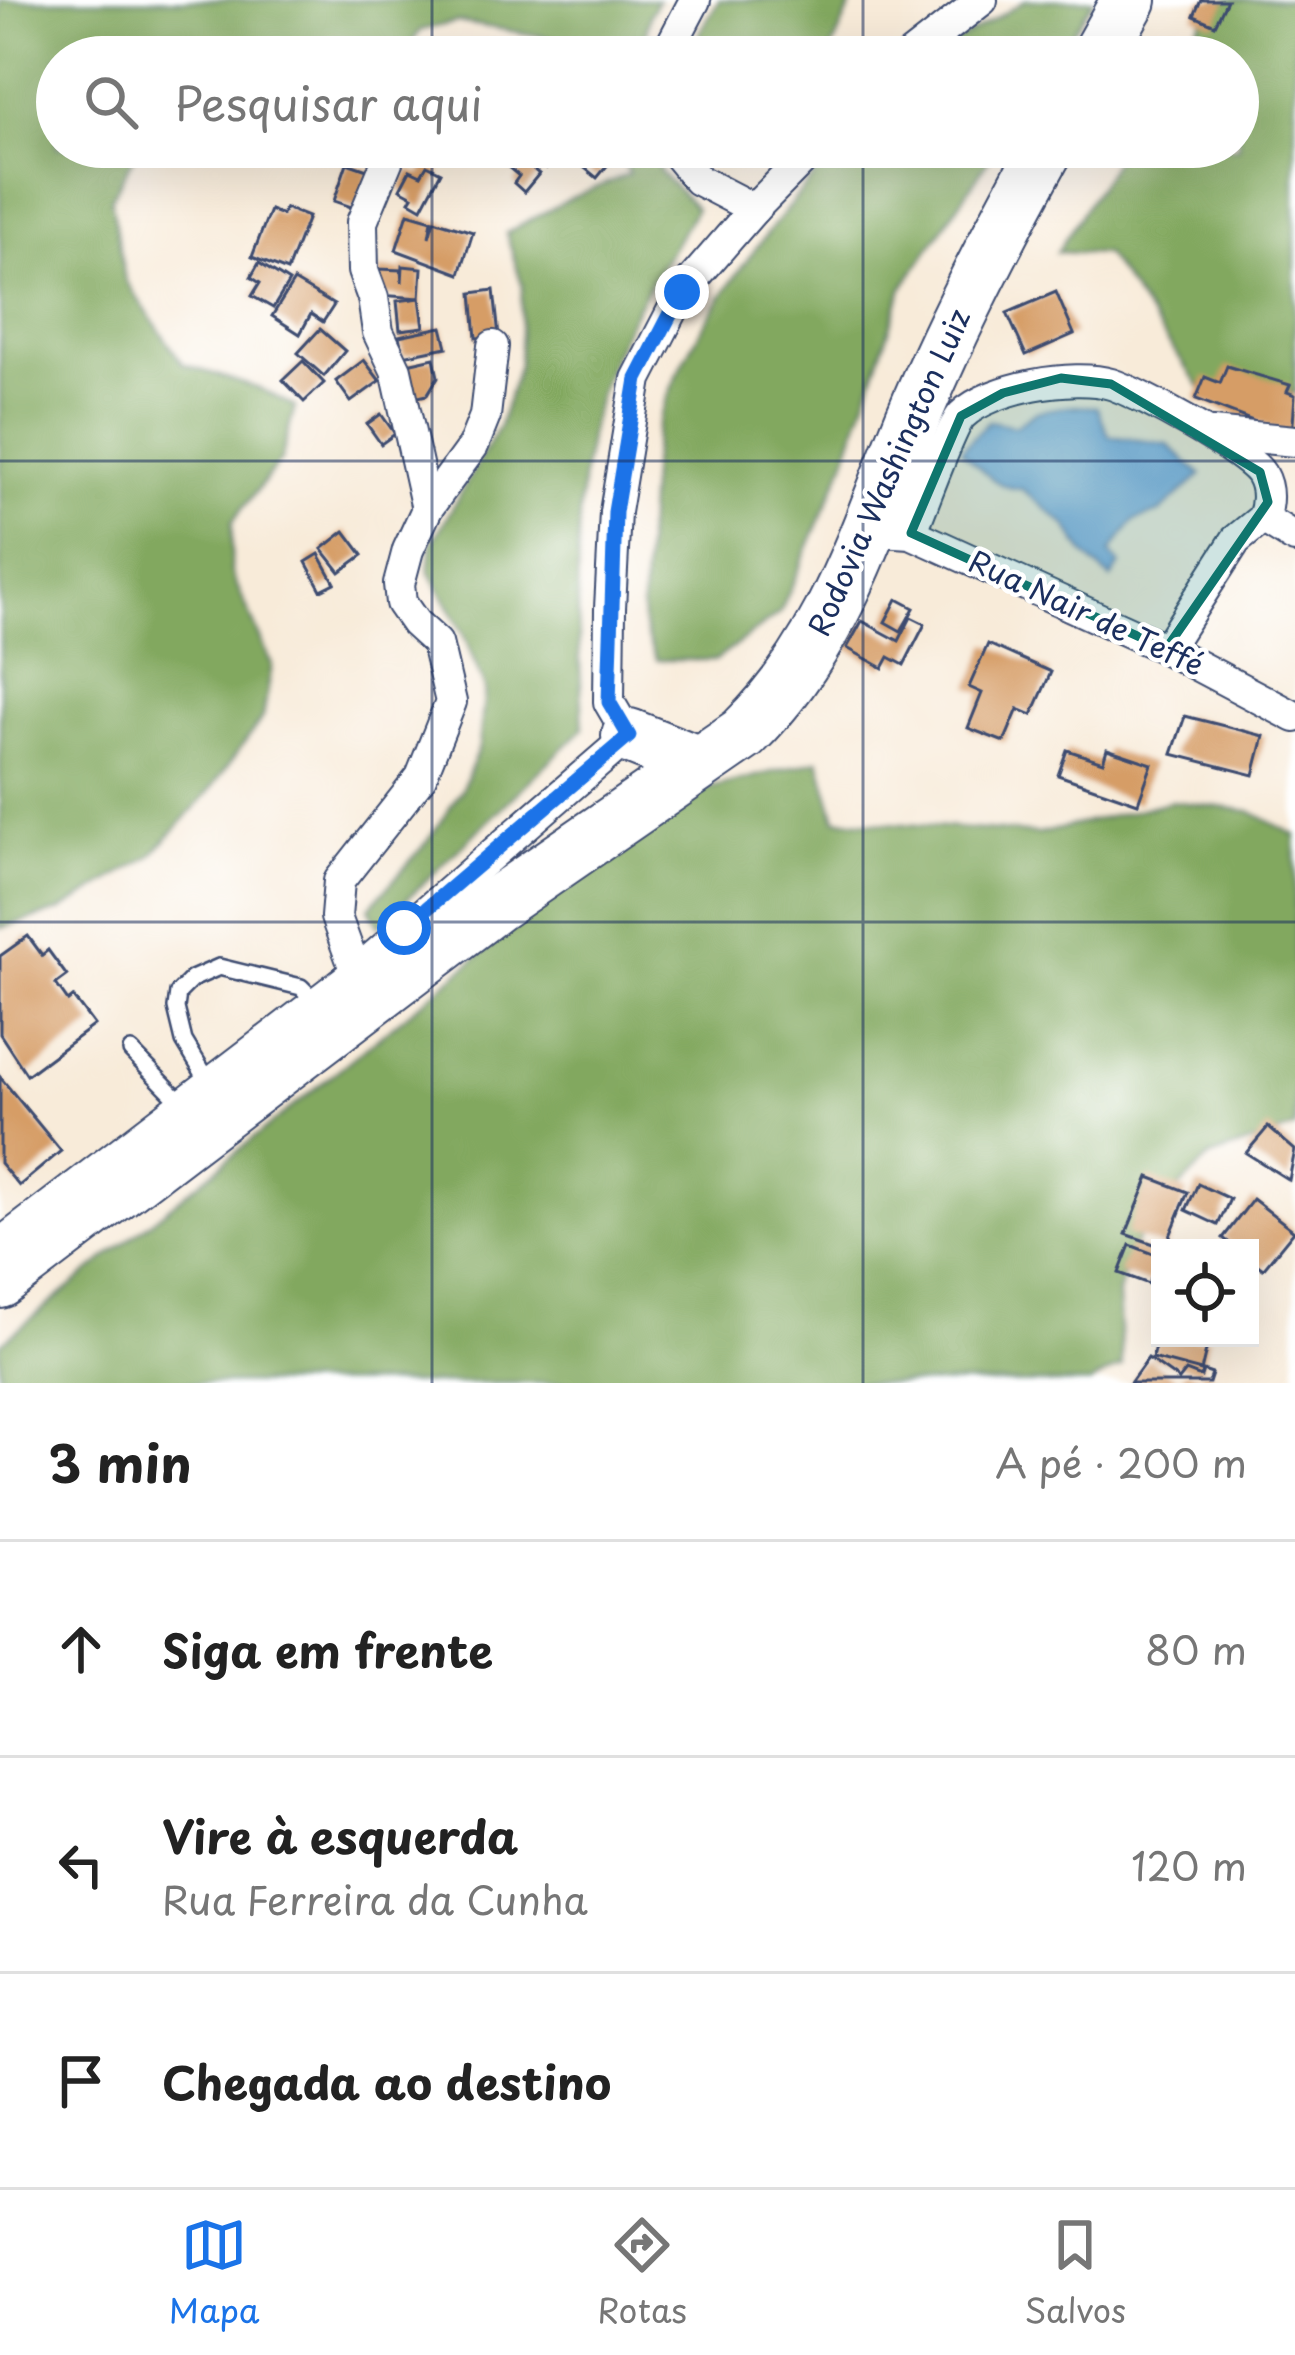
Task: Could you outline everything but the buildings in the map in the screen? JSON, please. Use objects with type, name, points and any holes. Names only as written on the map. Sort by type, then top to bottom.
[{"type":"highway","points":[[1109,36],[1129,0]]},
{"type":"highway","name":"Rodovia Washington Luiz","points":[[0,1281],[200,1106],[328,1013],[743,734],[779,699],[891,532],[913,419],[976,278],[1036,168]]},
{"type":"highway","points":[[629,736],[697,764]]},
{"type":"street","points":[[676,36],[694,0]]},
{"type":"street","points":[[936,36],[982,0]]},
{"type":"street","points":[[384,168],[362,222],[363,271],[378,332],[396,370],[427,509]]},
{"type":"street","points":[[688,168],[698,180],[754,209]]},
{"type":"street","points":[[328,1013],[356,972],[629,736],[609,702],[610,608],[615,512],[637,379],[682,292],[794,168]]},
{"type":"street","points":[[356,972],[336,917],[339,881],[421,777],[451,702],[437,643],[401,603],[400,584],[408,550],[427,509],[473,446],[485,416],[493,346]]},
{"type":"street","points":[[891,532],[961,416],[1003,393],[1061,378],[1111,384],[1206,432],[1260,472],[1268,502],[1263,518],[1235,541],[1166,649]]},
{"type":"street","points":[[1206,432],[1295,441]]},
{"type":"street","points":[[1263,518],[1295,538]]},
{"type":"street","name":"Rua Nair de Teffé","points":[[891,532],[1166,649],[1295,717]]},
{"type":"street","points":[[0,1244],[200,1106]]},
{"type":"lane","points":[[200,1106],[176,1008],[178,994],[192,979],[219,968],[302,987],[328,1013]]},
{"type":"lane","points":[[131,1051],[200,1106]]},
{"type":"highlighted area","points":[[1061,378],[1111,384],[1260,472],[1268,502],[1166,649],[911,533],[961,416],[1003,393]]},
{"type":"green space","points":[[0,0],[658,0],[645,36],[541,36],[457,22],[421,30],[417,36],[36,36],[36,168],[127,168],[111,198],[125,280],[183,364],[263,390],[295,407],[281,460],[232,522],[231,572],[272,665],[263,717],[208,793],[151,856],[60,911],[0,928]]},
{"type":"green space","points":[[719,0],[858,0],[838,36],[699,36]]},
{"type":"green space","points":[[1026,0],[1094,0],[1070,36],[967,36]]},
{"type":"green space","points":[[1215,0],[1295,0],[1295,393],[1201,388],[1105,254],[1057,252],[1110,168],[1259,168],[1259,36],[1192,36]]},
{"type":"green space","points":[[626,168],[659,168],[696,208],[622,336],[590,431],[578,530],[583,729],[379,926],[369,908],[427,842],[461,791],[479,747],[485,689],[462,631],[429,571],[432,543],[499,426],[519,364],[522,284],[506,233],[629,174]]},
{"type":"green space","points":[[822,168],[983,168],[903,288],[844,465],[780,613],[716,660],[657,660],[645,632],[642,608],[649,483],[661,415],[694,342],[762,240]]},
{"type":"green space","points":[[819,760],[836,819],[1039,834],[1173,801],[1250,811],[1295,835],[1295,1128],[1210,1157],[1142,1226],[1118,1293],[1122,1366],[1090,1383],[0,1383],[0,1344],[675,797]]},
{"type":"water","points":[[1097,407],[1109,436],[1167,444],[1201,475],[1160,512],[1134,521],[1110,553],[1120,564],[1111,579],[1085,555],[1066,525],[1022,489],[989,476],[961,450],[989,421],[1015,426],[1035,412]]},
{"type":"route","points":[[404,928],[629,736],[609,702],[615,512],[637,379],[682,292]]}]
